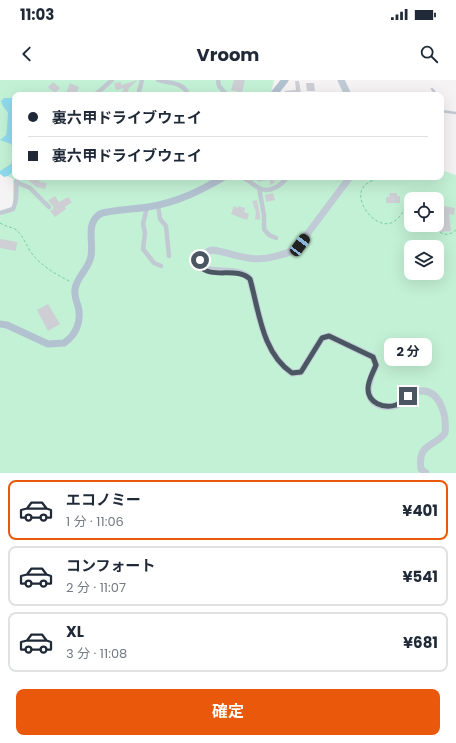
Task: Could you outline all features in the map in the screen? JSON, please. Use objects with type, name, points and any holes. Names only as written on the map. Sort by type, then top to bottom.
[{"type":"main road","points":[[275,92],[284,80]]},
{"type":"main road","points":[[0,324],[7,325],[48,344],[64,343],[75,333],[79,322],[80,312],[75,297],[75,287],[91,258],[91,231],[93,222],[101,213],[158,205],[193,194],[219,180]]},
{"type":"street","points":[[98,92],[112,80]]},
{"type":"street","points":[[139,92],[142,80]]},
{"type":"street","points":[[159,80],[176,83],[182,86],[187,92]]},
{"type":"street","points":[[218,80],[219,86],[224,92]]},
{"type":"street","points":[[341,80],[347,92]]},
{"type":"street","points":[[252,180],[259,188],[264,215],[264,229],[269,235],[276,238]]},
{"type":"street","points":[[259,188],[267,189],[278,187],[285,180]]},
{"type":"street","points":[[348,180],[300,245],[292,251],[267,260],[256,260],[224,252],[209,251],[202,256],[200,266],[204,269],[215,272],[243,274],[250,279],[267,342],[279,361],[292,373],[301,372],[322,338],[329,336],[373,357],[376,365],[369,382],[368,391],[372,400],[377,404],[385,406],[397,405],[408,396],[418,392],[431,393],[435,396],[439,400],[445,433],[441,438],[429,443],[420,457],[421,469],[426,473]]},
{"type":"street","points":[[0,213],[13,209],[16,204],[16,182],[30,188],[49,207]]},
{"type":"street","points":[[158,205],[160,219],[166,226],[169,256]]},
{"type":"street","points":[[147,207],[143,224],[145,233],[143,249],[154,263],[161,266]]},
{"type":"lane","points":[[444,112],[456,113]]},
{"type":"path","points":[[375,180],[366,184],[362,188],[361,195],[363,204],[378,223],[384,224],[392,222],[398,218],[404,210]]},
{"type":"path","points":[[0,223],[15,229],[20,234],[31,254],[36,259],[54,273],[73,283],[75,287]]},
{"type":"path","points":[[439,232],[443,234],[451,234],[456,230]]},
{"type":"green space","points":[[0,80],[274,80],[271,92],[12,92],[12,178],[0,172]]},
{"type":"green space","points":[[444,171],[456,175],[456,473],[0,473],[0,216],[13,208],[13,180],[444,180]]},
{"type":"water","points":[[4,98],[12,98],[12,145],[0,140],[6,135],[8,113],[1,101]]},
{"type":"water","points":[[12,161],[12,173],[4,177],[0,174],[0,171],[11,164]]},
{"type":"building","points":[[138,80],[129,88],[128,92],[122,92],[124,88],[116,90],[114,83],[121,82],[121,85]]},
{"type":"building","points":[[234,80],[245,80],[242,92],[231,90]]},
{"type":"building","points":[[295,81],[299,81],[301,92],[285,92],[285,91],[296,90]]},
{"type":"building","points":[[53,82],[60,88],[54,92],[48,87]]},
{"type":"building","points":[[70,83],[79,87],[77,92],[66,92]]},
{"type":"building","points":[[306,83],[314,83],[315,91],[307,91]]},
{"type":"building","points":[[28,180],[38,180],[47,183],[45,189],[36,187]]},
{"type":"building","points":[[270,180],[274,180],[275,183],[270,185]]},
{"type":"building","points":[[273,193],[275,200],[266,202],[265,195]]},
{"type":"building","points":[[389,193],[397,193],[397,196],[400,196],[400,203],[386,203],[386,197],[390,197]]},
{"type":"building","points":[[55,196],[59,202],[68,197],[72,202],[65,207],[66,209],[55,217],[50,211],[54,208],[48,200]]},
{"type":"building","points":[[257,200],[260,220],[255,219],[256,212],[252,201]]},
{"type":"building","points":[[234,206],[238,208],[238,206],[245,208],[244,212],[249,214],[247,220],[231,214]]},
{"type":"building","points":[[444,206],[455,208],[454,215],[449,214],[451,231],[444,232]]},
{"type":"building","points":[[0,239],[17,242],[16,251],[0,248]]},
{"type":"building","points":[[48,304],[60,324],[48,331],[37,310]]},
{"type":"route","points":[[200,260],[200,266],[209,271],[236,273],[248,276],[258,307],[264,336],[279,361],[287,370],[297,374],[301,372],[322,338],[329,336],[373,357],[376,365],[369,382],[368,391],[372,400],[377,404],[385,406],[397,405],[408,396]]}]
